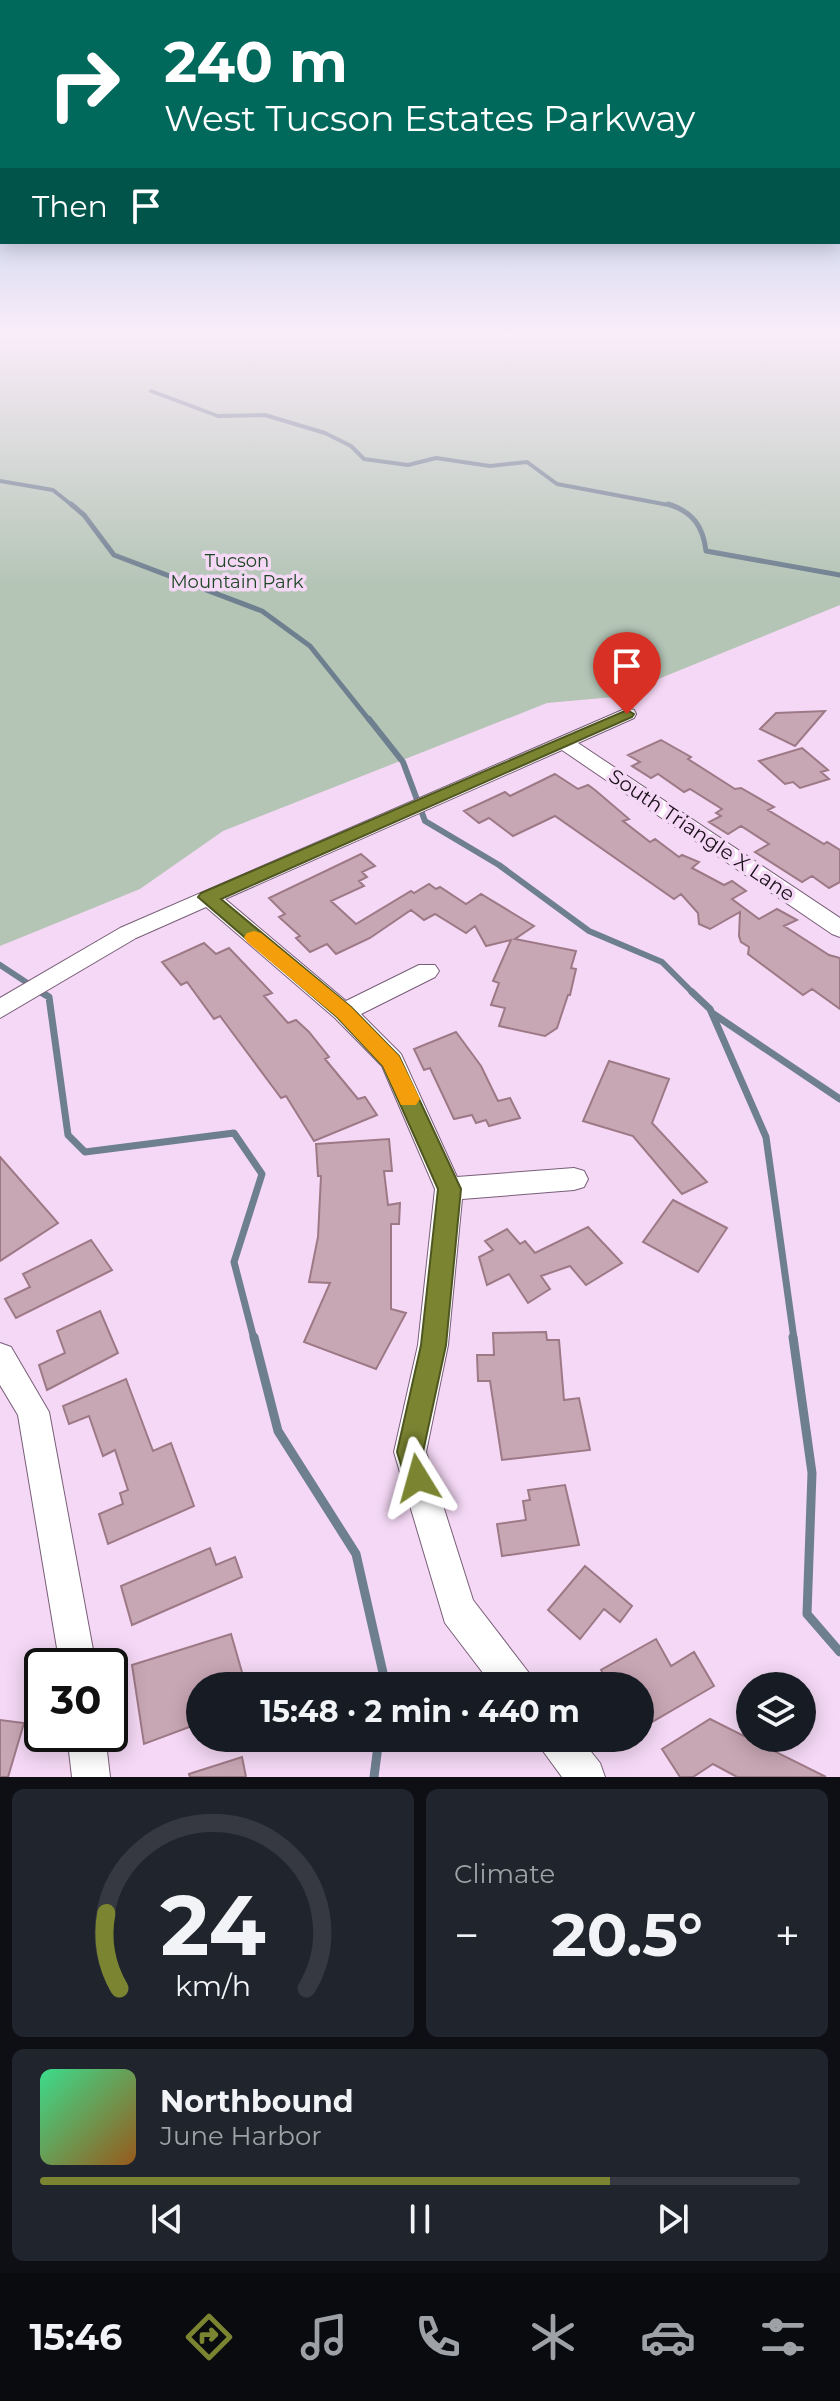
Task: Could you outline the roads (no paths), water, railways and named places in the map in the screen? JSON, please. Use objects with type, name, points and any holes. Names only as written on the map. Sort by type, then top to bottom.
[{"type":"street","points":[[0,1009],[128,933],[627,714]]},
{"type":"street","name":"South Triangle X Lane","points":[[564,742],[834,917]]},
{"type":"street","points":[[208,897],[344,1012],[392,1061],[449,1189],[433,1345],[410,1452],[458,1610],[505,1672]]},
{"type":"street","points":[[344,1012],[427,971]]},
{"type":"street","points":[[449,1189],[574,1179]]},
{"type":"street","points":[[0,1357],[33,1412],[75,1648]]},
{"type":"street","points":[[88,1752],[91,1777]]},
{"type":"street","points":[[567,1752],[586,1777]]},
{"type":"waterway","points":[[278,419],[325,433],[351,446],[364,459],[408,465],[436,458],[490,466],[527,462],[557,484],[671,506]]},
{"type":"waterway","points":[[0,481],[53,490],[73,506]]},
{"type":"waterway","points":[[71,504],[84,515],[114,555],[262,611],[310,646],[370,721]]},
{"type":"waterway","points":[[671,506],[695,521],[706,551],[840,575]]},
{"type":"waterway","points":[[369,719],[403,762],[425,821],[499,865],[589,931],[662,962],[692,992]]},
{"type":"waterway","points":[[0,965],[44,994]]},
{"type":"waterway","points":[[41,992],[49,997],[68,1135],[85,1152],[234,1133],[262,1174],[234,1262],[254,1339]]},
{"type":"waterway","points":[[692,992],[710,1009],[766,1137],[794,1339]]},
{"type":"waterway","points":[[712,1013],[840,1099]]},
{"type":"waterway","points":[[254,1337],[278,1431],[356,1554],[383,1672]]},
{"type":"waterway","points":[[793,1337],[812,1473],[807,1614],[840,1652]]},
{"type":"waterway","points":[[374,1777],[377,1752]]},
{"type":"park label","name":"Tucson Mountain Park","points":[[237,571]]}]
